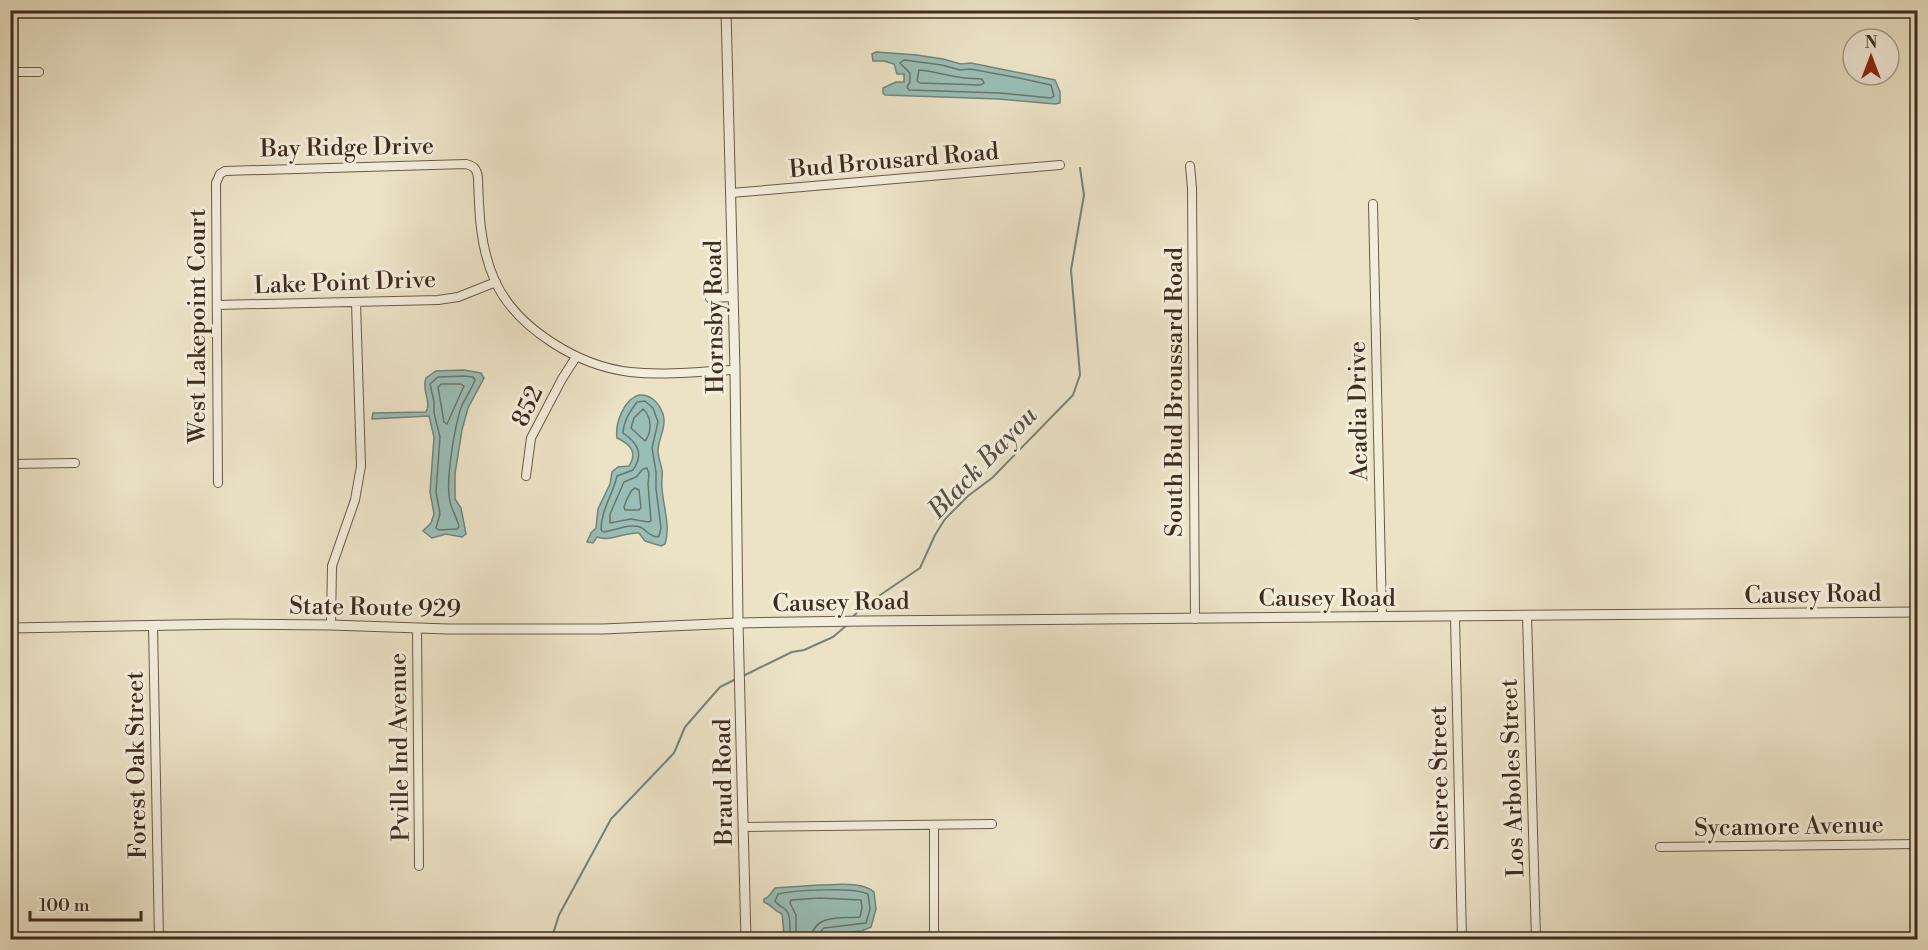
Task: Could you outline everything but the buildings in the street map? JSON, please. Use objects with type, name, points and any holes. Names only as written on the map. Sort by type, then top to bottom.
[{"type":"street","name":"Hornsby Road","points":[[726,10],[735,370],[738,623]]},
{"type":"street","points":[[1398,10],[1417,15]]},
{"type":"street","points":[[10,72],[39,72]]},
{"type":"street","name":"Bay Ridge Drive","points":[[222,172],[281,168],[466,164],[473,166],[478,178],[482,236],[496,282]]},
{"type":"street","name":"Bud Brousard Road","points":[[731,193],[1060,165]]},
{"type":"street","name":"South Bud Broussard Road","points":[[1190,166],[1195,619]]},
{"type":"street","name":"West Lakepoint Court","points":[[218,483],[216,183],[222,172]]},
{"type":"street","name":"Acadia Drive","points":[[1373,204],[1382,617]]},
{"type":"street","points":[[496,282],[527,322],[553,343],[576,357],[604,367],[631,372],[735,370]]},
{"type":"street","name":"Lake Point Drive","points":[[217,305],[438,300],[472,292],[496,282]]},
{"type":"street","points":[[710,298],[733,297]]},
{"type":"street","points":[[331,625],[332,566],[355,500],[361,466],[356,302]]},
{"type":"street","name":"852","points":[[526,476],[531,438],[561,379],[576,357]]},
{"type":"street","points":[[10,464],[75,463]]},
{"type":"street","name":"Causey Road","points":[[738,623],[1917,612]]},
{"type":"street","name":"Los Arboles Street","points":[[1527,616],[1536,939]]},
{"type":"street","name":"Sheree Street","points":[[1455,617],[1462,939]]},
{"type":"street","name":"State Route 929","points":[[10,628],[331,625],[603,629],[738,623]]},
{"type":"street","name":"Braud Road","points":[[738,623],[746,939]]},
{"type":"street","name":"Forest Oak Street","points":[[153,625],[159,939]]},
{"type":"street","name":"Pville Ind Avenue","points":[[417,628],[419,866]]},
{"type":"street","points":[[744,828],[992,824]]},
{"type":"street","points":[[934,825],[934,939]]},
{"type":"street","name":"Sycamore Avenue","points":[[1660,847],[1917,844]]},
{"type":"water","points":[[876,52],[917,55],[961,64],[971,63],[1055,80],[1060,92],[1060,103],[885,95],[883,88],[896,82],[904,82],[904,74],[897,74],[894,64],[873,61],[872,54]]},
{"type":"water","points":[[464,370],[481,373],[484,378],[468,408],[455,474],[455,499],[461,508],[466,534],[462,537],[446,534],[432,538],[423,531],[431,523],[434,514],[430,492],[434,437],[429,416],[372,419],[373,413],[426,412],[428,404],[426,378],[436,371]]},
{"type":"water","points":[[639,395],[654,400],[664,419],[658,456],[662,470],[667,524],[665,544],[661,546],[645,541],[639,533],[607,538],[597,537],[593,543],[587,542],[596,528],[598,509],[610,484],[612,472],[618,467],[629,466],[632,461],[631,449],[617,438],[617,432],[619,419],[625,406]]},
{"type":"water","points":[[855,885],[874,892],[876,909],[871,927],[862,931],[826,934],[824,939],[782,939],[784,934],[782,914],[764,902],[764,899],[775,888]]},
{"type":"waterway","name":"Black Bayou","points":[[852,618],[861,608],[920,568],[945,519],[968,496],[992,478],[1073,395],[1080,375],[1071,270],[1084,195],[1080,168]]},
{"type":"waterway","name":"Black Bayou","points":[[743,676],[792,652],[804,650],[833,637],[847,625]]},
{"type":"waterway","name":"Black Bayou","points":[[551,940],[559,915],[611,819],[674,753],[685,727],[720,687],[738,678]]}]
